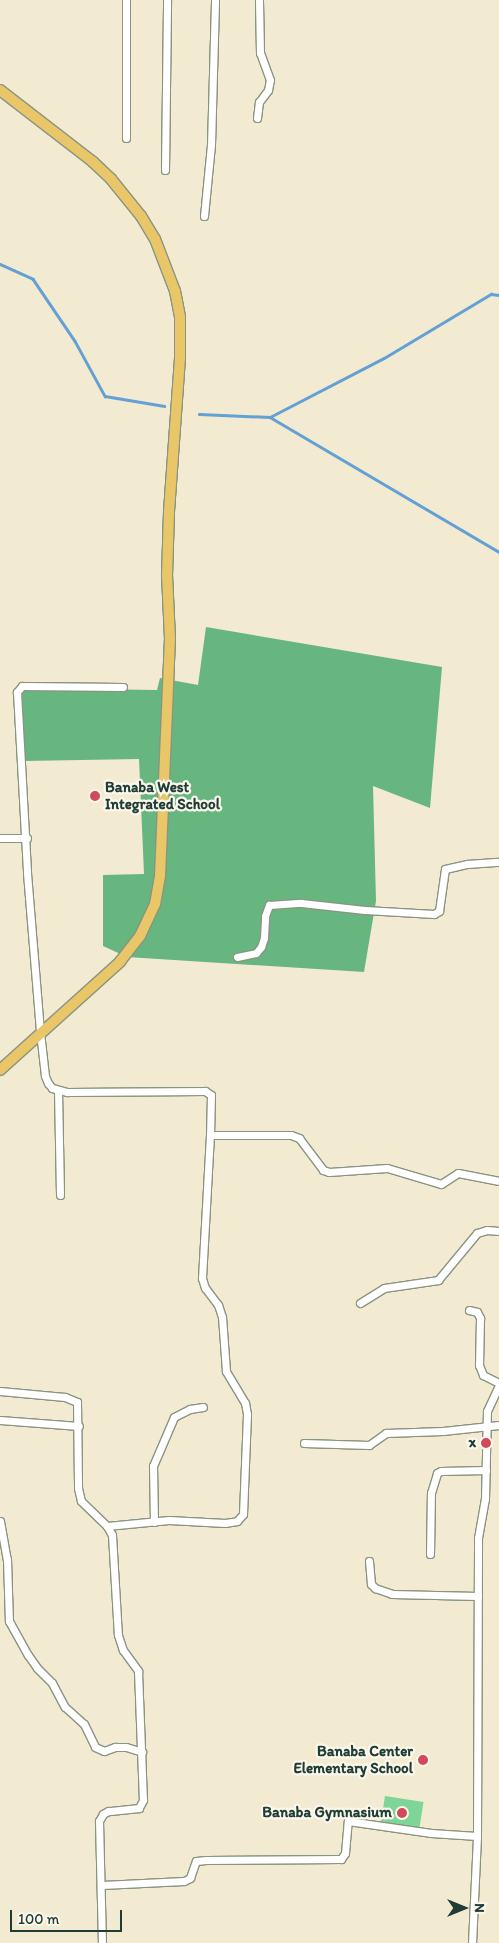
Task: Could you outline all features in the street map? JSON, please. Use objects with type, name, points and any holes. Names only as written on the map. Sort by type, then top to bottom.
[{"type":"main road","points":[[0,90],[93,162],[126,196],[156,239],[175,291],[180,317],[180,358],[168,542],[170,638],[158,890],[146,926],[128,954],[0,1070]]},
{"type":"street","points":[[126,0],[126,138]]},
{"type":"street","points":[[165,170],[167,0]]},
{"type":"street","points":[[204,216],[211,144],[215,0]]},
{"type":"street","points":[[257,118],[259,102],[270,80],[260,53],[259,0]]},
{"type":"street","points":[[107,1526],[169,1520],[225,1523],[236,1521],[243,1514],[245,1502],[247,1414],[245,1403],[226,1371],[222,1317],[218,1305],[205,1288],[202,1278],[211,1095],[205,1091],[66,1092],[52,1088],[45,1076],[27,873],[27,838],[19,748],[17,692],[19,688],[123,686]]},
{"type":"street","points":[[0,838],[27,838]]},
{"type":"street","points":[[236,957],[256,953],[261,947],[268,905],[301,903],[365,910],[434,914],[439,911],[445,869],[467,864],[499,862]]},
{"type":"street","points":[[58,1090],[60,1195]]},
{"type":"street","points":[[210,1135],[291,1135],[299,1138],[323,1170],[329,1172],[387,1168],[441,1184],[458,1173],[499,1181]]},
{"type":"street","points":[[360,1303],[384,1288],[438,1280],[477,1233],[482,1230],[499,1231]]},
{"type":"street","points":[[469,1310],[478,1312],[480,1318],[479,1365],[483,1375],[499,1384],[487,1412],[484,1499],[478,1538],[477,1836],[472,1943]]},
{"type":"street","points":[[0,1391],[72,1398],[77,1402],[79,1426],[78,1488],[81,1501],[107,1526],[112,1535],[114,1543],[118,1634],[123,1650],[138,1672],[142,1752],[142,1805],[135,1810],[108,1811],[102,1814],[99,1820],[102,1943]]},
{"type":"street","points":[[154,1522],[153,1466],[174,1417],[190,1408],[203,1407]]},
{"type":"street","points":[[0,1420],[79,1426]]},
{"type":"street","points":[[304,1443],[369,1445],[386,1433],[499,1425]]},
{"type":"street","points":[[430,1554],[431,1492],[437,1473],[486,1470]]},
{"type":"street","points":[[0,1521],[7,1558],[9,1621],[28,1654],[37,1668],[52,1683],[65,1707],[84,1724],[95,1748],[104,1751],[115,1747],[142,1752]]},
{"type":"street","points":[[369,1562],[371,1584],[374,1588],[392,1594],[478,1596]]},
{"type":"street","points":[[102,1885],[184,1881],[190,1878],[196,1861],[341,1859],[345,1853],[348,1820],[431,1833],[477,1836]]},
{"type":"green space","points":[[206,627],[442,667],[430,808],[373,786],[376,901],[364,972],[127,957],[103,946],[103,875],[144,874],[139,759],[24,761],[22,688],[157,690],[160,678],[198,685]]},
{"type":"green space","name":"Banaba Gymnasium","points":[[385,1796],[424,1802],[419,1829],[381,1823]]},
{"type":"waterway","points":[[0,264],[33,279],[75,341],[105,396],[164,406]]},
{"type":"waterway","points":[[270,417],[384,358],[491,294],[499,295]]},
{"type":"waterway","points":[[199,414],[270,417],[499,552]]},
{"type":"place","name":"Banaba West Integrated School","points":[[95,796]]},
{"type":"place","name":"x","points":[[486,1443]]},
{"type":"place","name":"Banaba Center Elementary School","points":[[423,1760]]},
{"type":"place","name":"Banaba Gymnasium","points":[[402,1813]]}]
